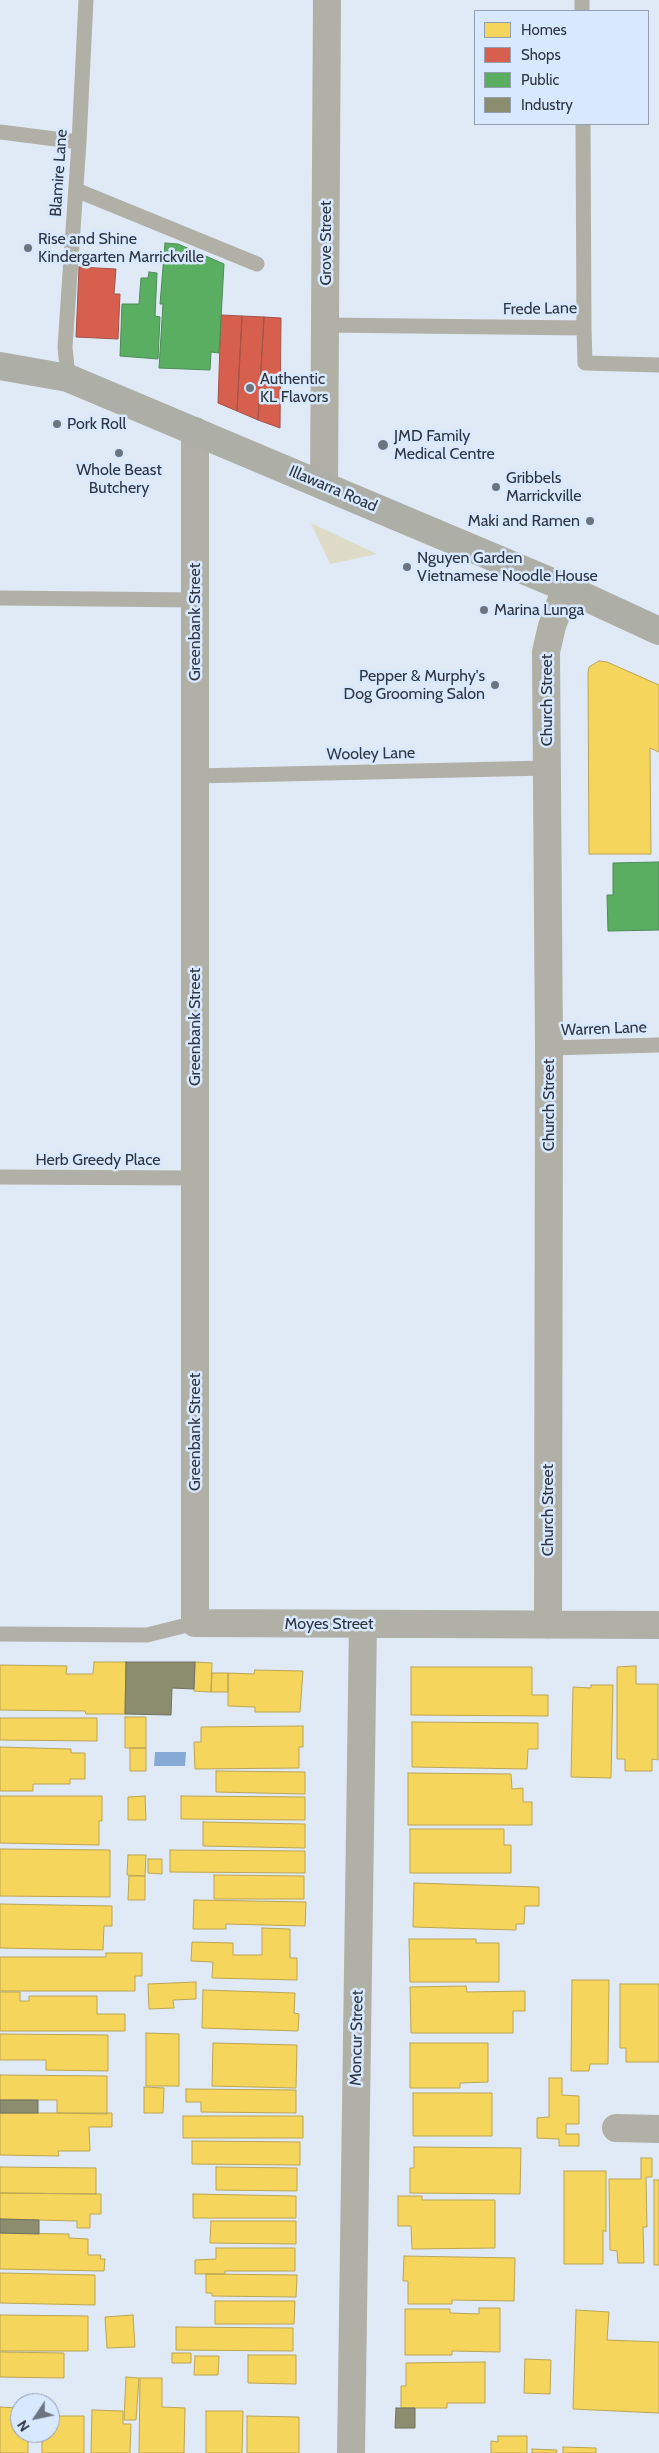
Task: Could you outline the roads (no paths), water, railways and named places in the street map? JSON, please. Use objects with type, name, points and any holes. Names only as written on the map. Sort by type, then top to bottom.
[{"type":"main road","name":"Illawarra Road","points":[[0,366],[68,378],[566,588],[659,632]]},
{"type":"street","name":"Grove Street","points":[[324,486],[327,0]]},
{"type":"street","name":"Greenbank Street","points":[[195,431],[195,1623]]},
{"type":"street","name":"Church Street","points":[[548,1625],[549,1048],[546,652],[552,626],[566,588]]},
{"type":"street","name":"Moyes Street","points":[[195,1623],[659,1625]]},
{"type":"street","name":"Moncur Street","points":[[351,2453],[363,1624]]},
{"type":"street","points":[[616,2128],[659,2129]]},
{"type":"lane","name":"Blamire Lane","points":[[68,378],[65,347],[79,142],[86,0]]},
{"type":"lane","name":"Frede Lane","points":[[326,325],[584,328],[583,125]]},
{"type":"lane","points":[[0,132],[79,142]]},
{"type":"lane","points":[[76,190],[257,264]]},
{"type":"lane","points":[[584,328],[585,363],[659,365]]},
{"type":"lane","points":[[0,598],[195,600]]},
{"type":"lane","name":"Wooley Lane","points":[[195,776],[547,768]]},
{"type":"lane","name":"Warren Lane","points":[[549,1048],[659,1045]]},
{"type":"lane","name":"Herb Greedy Place","points":[[0,1177],[195,1178]]},
{"type":"lane","name":"Moyes Street","points":[[0,1634],[147,1635],[195,1623]]},
{"type":"water","points":[[155,1752],[186,1752],[185,1766],[154,1766]]},
{"type":"place","name":"Rise and Shine Kindergarten Marrickville","points":[[28,248]]},
{"type":"place","name":"Authentic KL Flavors","points":[[250,388]]},
{"type":"place","name":"Pork Roll","points":[[57,424]]},
{"type":"place","name":"JMD Family Medical Centre","points":[[383,445]]},
{"type":"place","name":"Whole Beast Butchery","points":[[119,453]]},
{"type":"place","name":"Gribbels Marrickville","points":[[496,487]]},
{"type":"place","name":"Maki and Ramen","points":[[590,521]]},
{"type":"place","name":"Nguyen Garden Vietnamese Noodle House","points":[[407,567]]},
{"type":"place","name":"Marina Lunga","points":[[484,610]]},
{"type":"place","name":"Pepper & Murphy's Dog Grooming Salon","points":[[495,685]]}]
